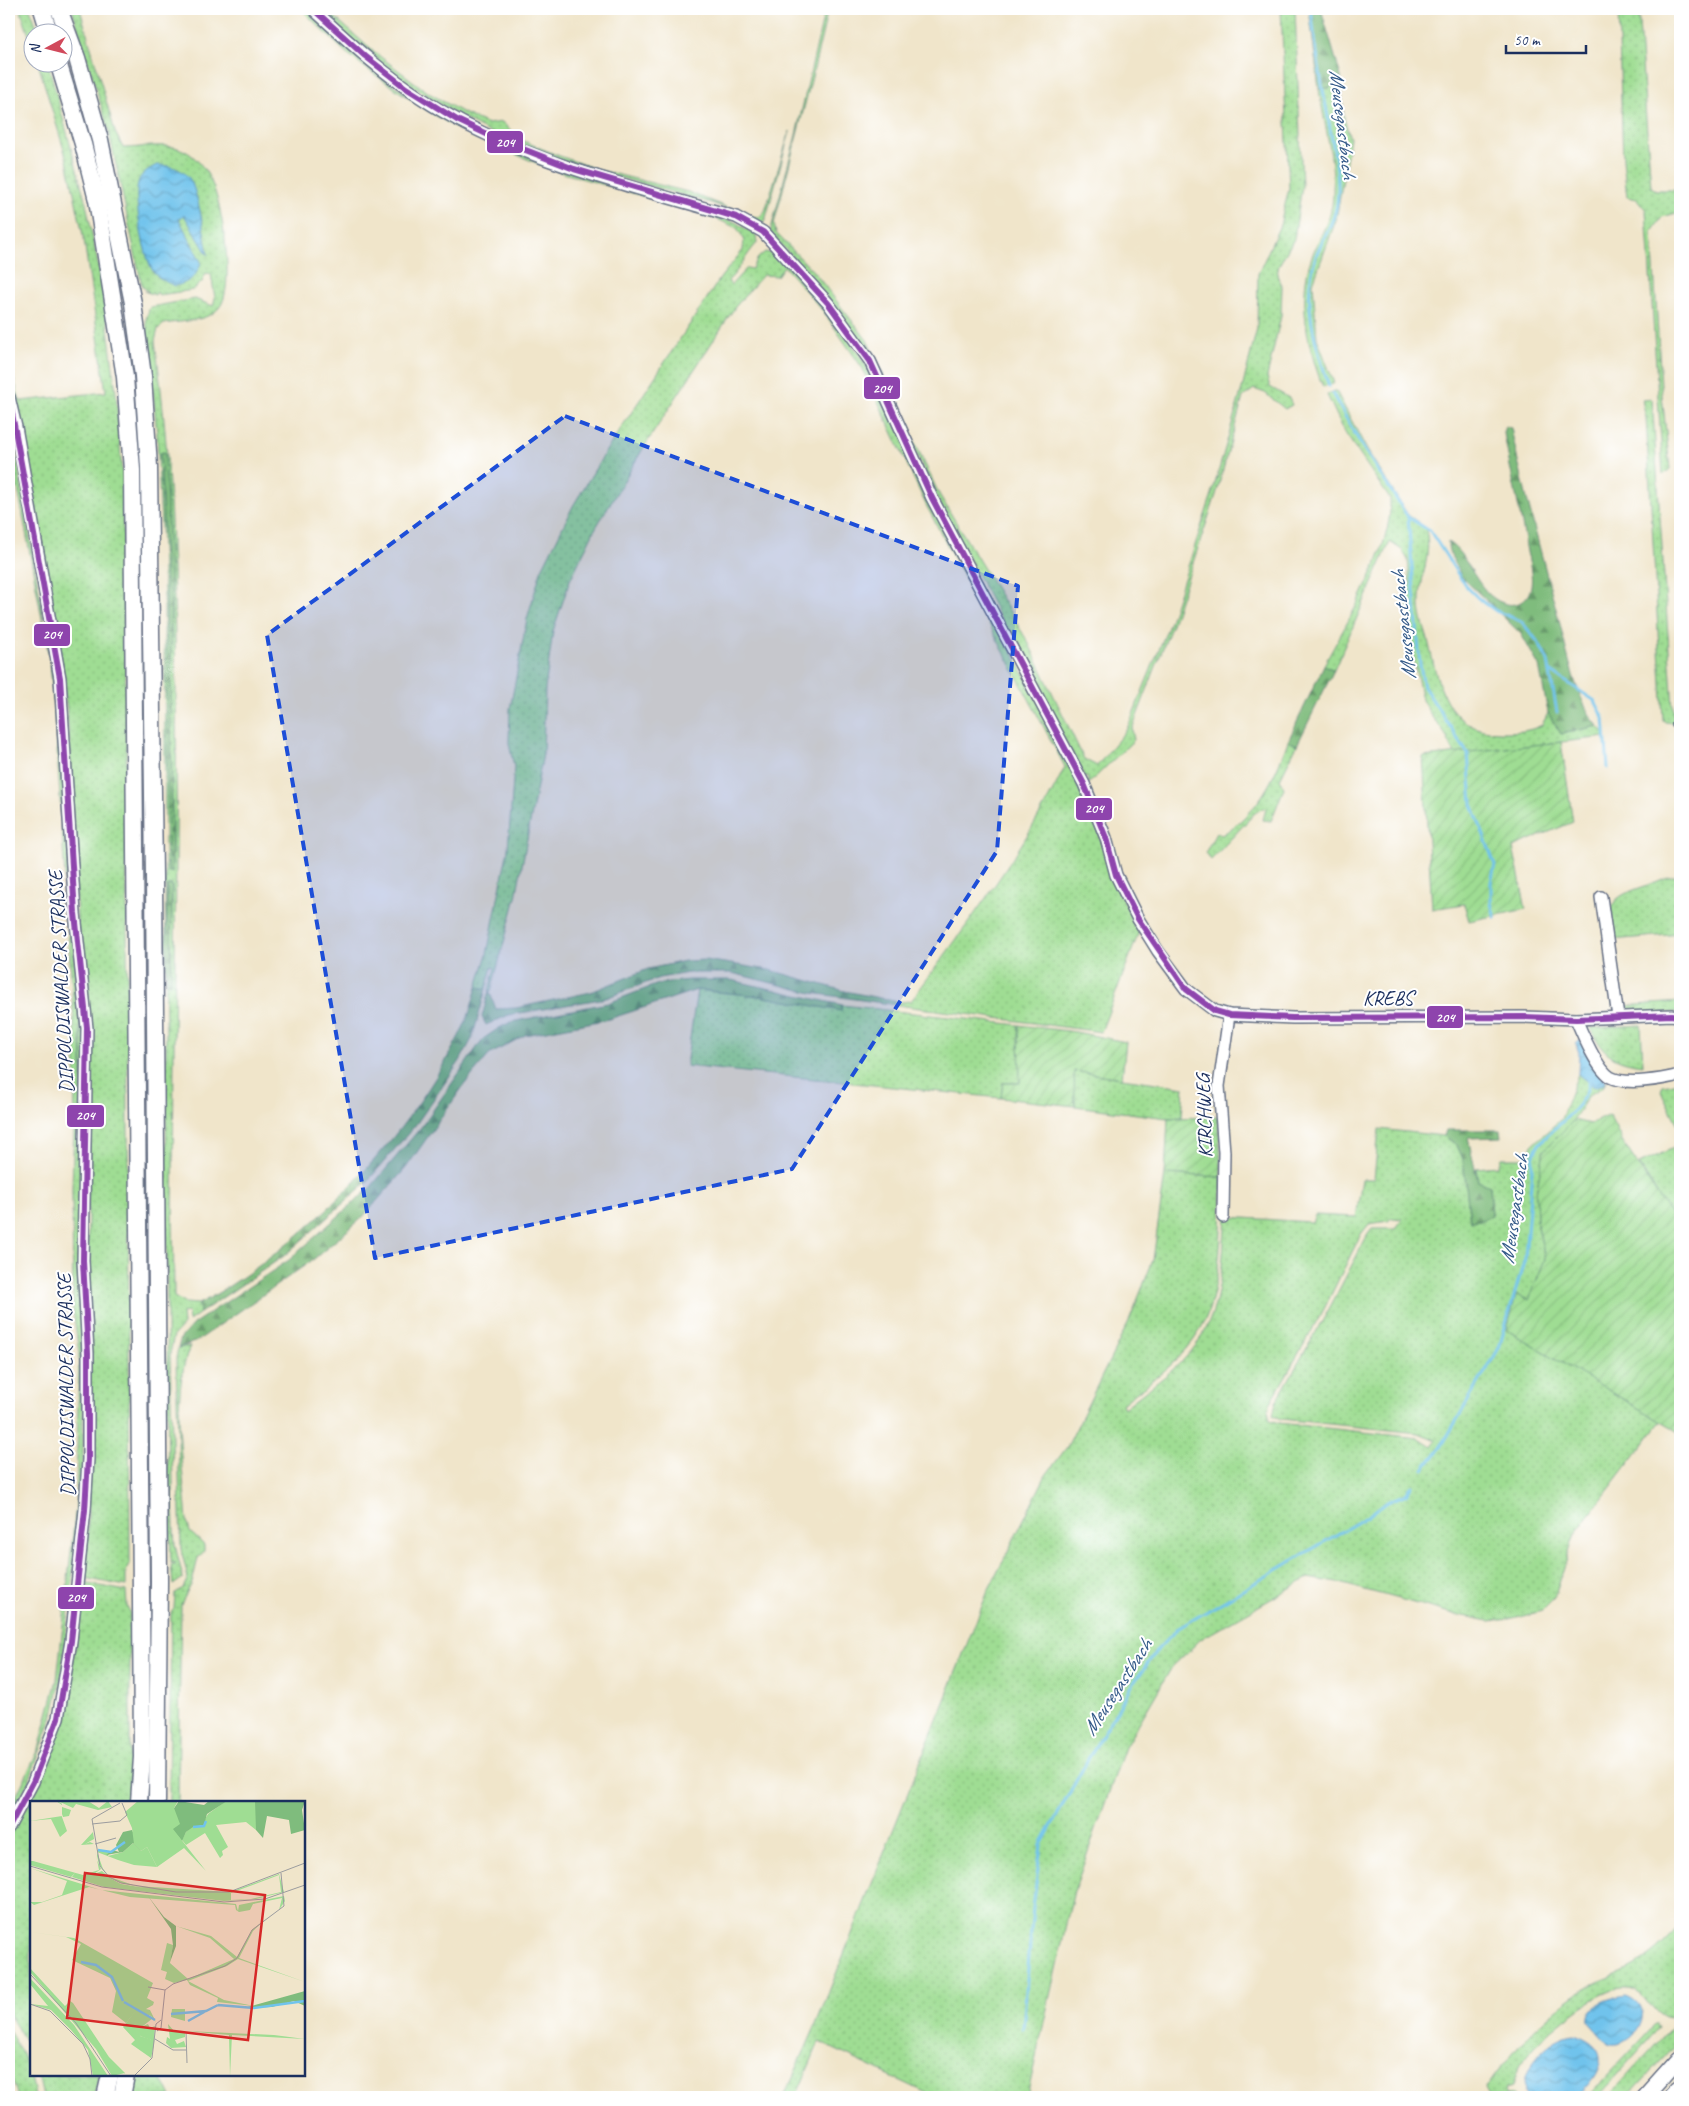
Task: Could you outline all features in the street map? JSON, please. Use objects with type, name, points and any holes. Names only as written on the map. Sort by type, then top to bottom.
[{"type":"highway","points":[[42,9],[46,22]]},
{"type":"highway","points":[[59,9],[77,58],[102,150],[133,303],[143,376],[146,431],[154,877],[159,1588],[157,1801]]},
{"type":"highway","points":[[61,72],[83,144],[97,200],[124,377],[132,470],[142,1757],[139,1801]]},
{"type":"highway","points":[[1645,2097],[1680,2058]]},
{"type":"highway","points":[[105,2097],[110,2076]]},
{"type":"highway","points":[[122,2097],[126,2076]]},
{"type":"highway","points":[[1674,2097],[1680,2090]]},
{"type":"street","points":[[313,9],[369,62],[422,99],[466,124],[552,163],[736,217],[763,232],[828,303],[870,361],[932,498],[1084,784],[1106,838],[1116,875],[1138,919],[1158,951],[1186,989],[1215,1011],[1229,1015]]},
{"type":"street","name":"DIPPOLDISWALDER STRASSE","points":[[9,396],[60,678],[66,743],[75,913],[87,1028],[83,1261],[88,1401],[85,1510],[65,1680],[58,1718],[46,1752],[9,1826]]},
{"type":"street","points":[[1601,897],[1618,1017]]},
{"type":"street","name":"KREBS","points":[[1229,1015],[1293,1018],[1524,1017],[1576,1019],[1672,1016],[1680,1018]]},
{"type":"street","name":"KIRCHWEG","points":[[1223,1217],[1224,1152],[1219,1086],[1229,1015]]},
{"type":"street","points":[[1576,1019],[1598,1062],[1610,1077],[1632,1081],[1680,1075]]},
{"type":"highlighted area","points":[[565,416],[1018,586],[997,851],[792,1169],[375,1258],[267,635]]},
{"type":"green space","points":[[20,9],[30,9],[35,22],[24,22]]},
{"type":"green space","points":[[72,9],[80,9],[115,132],[123,148],[172,147],[187,152],[194,158],[207,173],[215,192],[226,247],[226,284],[224,299],[218,309],[200,319],[164,324],[158,329],[155,341],[168,472],[173,559],[176,691],[174,1297],[185,1303],[199,1304],[200,1313],[189,1321],[188,1312],[182,1313],[183,1325],[174,1335],[170,1354],[174,1531],[175,1545],[183,1578],[173,1585],[171,1565],[176,1563],[171,1563],[170,1531],[168,1531],[164,594],[157,434],[146,319],[150,307],[195,299],[213,306],[215,298],[211,274],[206,273],[202,282],[193,290],[159,295],[157,292],[155,295],[144,291],[149,292],[142,286],[109,132]],"holes":[[[146,171],[200,211],[207,253],[185,214],[179,219]],[[164,452],[171,590],[172,872],[168,871],[166,590],[160,453]],[[167,885],[172,885],[171,983],[167,984]]]},
{"type":"green space","points":[[301,9],[306,9],[366,65],[420,103],[463,127],[735,222],[756,235],[757,243],[728,281],[731,285],[747,268],[752,269],[758,258],[765,252],[781,255],[825,306],[865,363],[1082,788],[1097,823],[1113,878],[1139,932],[1101,1032],[897,1005],[899,1002],[911,1001],[973,916],[1013,858],[1065,767],[926,505],[863,369],[823,311],[784,266],[777,276],[763,275],[735,307],[644,447],[595,529],[570,580],[553,631],[545,689],[543,754],[516,897],[491,991],[489,990],[495,968],[492,967],[486,989],[477,987],[487,954],[508,849],[514,767],[509,743],[510,709],[527,619],[541,571],[573,506],[606,451],[721,277],[743,250],[744,239],[737,228],[708,215],[553,170],[463,132],[420,106],[367,69],[344,51]]},
{"type":"green space","points":[[825,9],[828,9],[813,73],[774,224],[776,233],[814,272],[867,340],[939,494],[1028,642],[1084,759],[1097,766],[1127,729],[1168,627],[1212,494],[1243,385],[1257,328],[1258,274],[1280,225],[1289,188],[1281,9],[1295,9],[1302,186],[1294,239],[1279,265],[1277,275],[1282,286],[1281,316],[1267,377],[1270,387],[1289,398],[1292,405],[1285,409],[1265,393],[1254,389],[1243,397],[1216,495],[1171,627],[1132,729],[1134,740],[1088,784],[1088,778],[1084,776],[937,499],[874,361],[812,278],[770,233],[796,135]]},
{"type":"green space","points":[[1309,9],[1321,9],[1341,77],[1330,88],[1319,89]]},
{"type":"green space","points":[[1618,9],[1638,9],[1651,187],[1656,190],[1680,190],[1680,212],[1662,217],[1652,232],[1661,386],[1670,469],[1663,475],[1646,210],[1637,199],[1627,197],[1623,160]]},
{"type":"green space","points":[[330,13],[374,52],[429,93],[465,114],[488,124],[502,122],[521,140],[557,155],[599,170],[688,192],[749,216],[759,217],[765,211],[790,131],[765,221],[760,224],[711,203],[566,162],[518,145],[492,133],[442,106],[395,73],[329,20]]},
{"type":"green space","points":[[41,72],[50,72],[86,203],[104,295],[116,393],[122,473],[126,706],[130,1564],[126,1571],[126,1586],[84,1578],[88,1529],[88,1189],[70,748],[66,703],[17,409],[9,379],[9,361],[20,401],[106,392],[84,240],[67,160]]},
{"type":"green space","points":[[1341,77],[1344,119],[1350,138],[1336,220],[1313,283],[1317,338],[1334,383],[1323,387],[1312,356],[1306,322],[1305,288],[1312,256],[1328,219],[1333,195],[1331,155],[1319,89],[1330,88]]},
{"type":"green space","points":[[1336,391],[1367,450],[1408,515],[1425,527],[1428,545],[1421,589],[1421,614],[1441,688],[1447,702],[1456,714],[1467,723],[1482,730],[1505,732],[1532,729],[1542,725],[1548,713],[1561,734],[1598,726],[1605,733],[1606,737],[1455,754],[1443,730],[1432,717],[1422,700],[1413,656],[1407,607],[1410,583],[1408,560],[1402,550],[1390,542],[1334,670],[1324,665],[1356,606],[1377,561],[1385,539],[1390,499],[1345,433],[1327,395]]},
{"type":"green space","points":[[1652,399],[1674,723],[1663,720],[1646,418],[1642,400]]},
{"type":"green space","points":[[1506,426],[1511,428],[1527,500],[1573,676],[1590,716],[1598,726],[1561,734],[1548,713],[1539,666],[1521,634],[1460,575],[1449,551],[1448,542],[1456,548],[1480,583],[1494,598],[1503,603],[1517,604],[1528,595],[1531,586],[1531,573],[1506,448],[1504,433]]},
{"type":"green space","points":[[12,429],[58,705],[82,1057],[83,1486],[61,1680],[52,1718],[29,1781],[9,1818],[9,1811],[39,1749],[57,1680],[76,1505],[79,1353],[73,1310],[72,1189],[76,1057],[56,733],[50,662],[9,440],[9,431]]},
{"type":"green space","points":[[165,452],[171,590],[172,872],[168,872],[166,590],[160,453]]},
{"type":"green space","points":[[1324,665],[1334,670],[1297,745],[1288,741]]},
{"type":"green space","points":[[1288,741],[1297,745],[1280,779],[1284,788],[1271,821],[1263,820],[1266,809],[1263,808],[1255,813],[1211,860],[1205,853],[1216,833],[1222,835],[1256,805],[1271,782]]},
{"type":"green space","points":[[1561,742],[1573,822],[1513,847],[1526,909],[1469,921],[1464,904],[1432,909],[1423,757]]},
{"type":"green space","points":[[1674,876],[1680,878],[1680,934],[1612,940],[1611,910],[1618,899],[1633,890]]},
{"type":"green space","points":[[167,885],[172,885],[171,983],[167,984]]},
{"type":"green space","points":[[705,960],[770,970],[845,991],[899,1002],[897,1005],[812,993],[732,973],[688,973],[659,978],[606,998],[509,1015],[486,1025],[482,1017],[489,990],[496,1009],[516,1008],[591,992],[648,969],[685,961]]},
{"type":"green space","points":[[689,980],[731,980],[842,1005],[841,1011],[759,996],[697,990],[609,1019],[525,1035],[489,1055],[464,1085],[406,1168],[361,1219],[314,1259],[197,1341],[178,1348],[181,1338],[193,1324],[289,1260],[370,1188],[422,1126],[483,1039],[511,1022],[608,1003],[661,983]]},
{"type":"green space","points":[[477,987],[486,989],[472,1039],[460,1061],[417,1123],[366,1183],[284,1256],[200,1313],[199,1304],[239,1280],[316,1219],[352,1184],[385,1147],[415,1108],[442,1067],[470,1012]]},
{"type":"green space","points":[[697,990],[759,996],[841,1010],[842,1005],[1019,1025],[1020,1083],[1003,1083],[1001,1098],[686,1066]]},
{"type":"green space","points":[[1680,1002],[1680,1012],[1658,1014],[1641,1014],[1627,1010],[1622,1006]]},
{"type":"green space","points":[[1019,1025],[1076,1032],[1126,1042],[1122,1078],[1074,1071],[1075,1106],[1001,1098],[1003,1083],[1020,1083]]},
{"type":"green space","points":[[1641,1025],[1643,1065],[1617,1059],[1610,1055],[1600,1045],[1590,1028]]},
{"type":"green space","points":[[1074,1071],[1184,1087],[1182,1117],[1167,1118],[1075,1106]]},
{"type":"green space","points":[[1578,1074],[1589,1081],[1607,1081],[1603,1087],[1589,1095],[1572,1122],[1544,1150],[1536,1194],[1537,1221],[1545,1259],[1529,1301],[1516,1295],[1507,1330],[1661,1421],[1575,1534],[1554,1599],[1542,1611],[1512,1619],[1489,1621],[1458,1615],[1343,1584],[1308,1578],[1201,1639],[1172,1667],[1125,1747],[1073,1894],[1027,2097],[935,2097],[819,2042],[796,2097],[784,2097],[815,2027],[988,1591],[1046,1475],[1067,1447],[1130,1319],[1153,1260],[1165,1174],[1222,1177],[1221,1240],[1216,1284],[1203,1324],[1193,1341],[1169,1367],[1122,1404],[1124,1408],[1183,1360],[1198,1342],[1206,1328],[1217,1298],[1220,1282],[1226,1217],[1312,1222],[1315,1215],[1356,1217],[1362,1179],[1374,1179],[1379,1129],[1444,1136],[1457,1145],[1463,1159],[1470,1221],[1492,1215],[1490,1186],[1478,1181],[1476,1168],[1498,1166],[1501,1158],[1528,1158],[1532,1145],[1561,1119]],"holes":[[[1392,1218],[1402,1219],[1396,1229],[1372,1229],[1368,1234],[1328,1311],[1276,1402],[1273,1415],[1281,1419],[1419,1433],[1436,1440],[1432,1446],[1419,1438],[1279,1423],[1270,1420],[1268,1411],[1271,1402],[1324,1309],[1361,1234],[1369,1224],[1388,1221]]]},
{"type":"green space","points":[[1680,1082],[1680,1129],[1661,1091],[1663,1085]]},
{"type":"green space","points":[[1609,1115],[1623,1142],[1674,1220],[1680,1217],[1680,1433],[1507,1330],[1516,1295],[1529,1300],[1545,1259],[1537,1221],[1536,1194],[1544,1150],[1574,1120],[1590,1124]]},
{"type":"green space","points":[[1218,1117],[1222,1177],[1165,1174],[1168,1118]]},
{"type":"green space","points":[[1446,1130],[1500,1130],[1501,1137],[1468,1138],[1478,1181],[1490,1186],[1492,1215],[1482,1220],[1470,1221],[1463,1159],[1457,1145],[1444,1136]]},
{"type":"green space","points":[[1680,1145],[1680,1217],[1674,1221],[1639,1164]]},
{"type":"green space","points":[[190,1346],[184,1366],[179,1409],[187,1521],[190,1532],[204,1545],[204,1551],[198,1558],[192,1583],[181,1604],[178,1801],[169,1801],[171,1612],[174,1609],[175,1594],[183,1588],[188,1578],[181,1549],[176,1358],[178,1348]]},
{"type":"green space","points":[[83,1583],[126,1591],[127,1607],[130,1614],[130,1801],[30,1801],[30,2052],[27,2043],[9,2015],[9,1836],[37,1786],[62,1718],[71,1679]]},
{"type":"green space","points":[[1680,1927],[1680,2008],[1669,2019],[1658,2013],[1641,1993],[1636,1990],[1629,1988],[1617,1989],[1603,1994],[1572,2014],[1532,2049],[1520,2066],[1513,2087],[1505,2089],[1506,2095],[1514,2094],[1515,2097],[1489,2097],[1485,2090],[1507,2060],[1547,2017],[1578,1994],[1643,1961],[1659,1949]]},
{"type":"green space","points":[[1680,2018],[1680,2040],[1628,2097],[1608,2097]]},
{"type":"green space","points":[[1656,2023],[1659,2028],[1597,2097],[1587,2097]]},
{"type":"green space","points":[[9,2031],[26,2063],[32,2079],[35,2097],[18,2097],[9,2069]]},
{"type":"green space","points":[[38,2076],[99,2076],[94,2097],[43,2097]]},
{"type":"green space","points":[[138,2076],[160,2076],[171,2097],[133,2097]]},
{"type":"water","points":[[157,165],[178,169],[189,178],[198,203],[208,255],[184,215],[179,219],[201,262],[192,278],[185,283],[175,286],[160,278],[153,271],[146,253],[140,226],[137,187],[142,175]]},
{"type":"water","points":[[1580,1040],[1606,1080],[1604,1084],[1593,1087],[1578,1074],[1579,1053],[1576,1044]]},
{"type":"water","points":[[1627,1996],[1637,2002],[1642,2010],[1642,2019],[1632,2035],[1625,2041],[1616,2044],[1608,2043],[1589,2021],[1589,2015],[1596,2006],[1602,2003]]},
{"type":"water","points":[[1574,2034],[1596,2047],[1600,2055],[1597,2072],[1591,2080],[1576,2097],[1526,2097],[1526,2076],[1537,2056],[1554,2041]]},
{"type":"waterway","name":"Meusegastbach","points":[[1311,9],[1338,183],[1335,211],[1316,256],[1310,289],[1310,305],[1315,338],[1329,386]]},
{"type":"waterway","name":"Meusegastbach","points":[[1332,393],[1362,446],[1408,517],[1420,665],[1424,687],[1468,754],[1472,804],[1495,865],[1491,882],[1491,903],[1495,918]]},
{"type":"waterway","points":[[1408,517],[1430,531],[1465,585],[1478,598],[1496,611],[1521,621],[1538,642],[1548,661],[1557,712]]},
{"type":"waterway","points":[[1550,671],[1595,701],[1604,718],[1608,768]]},
{"type":"waterway","name":"Meusegastbach","points":[[1424,1469],[1441,1447],[1499,1348],[1525,1258],[1533,1157],[1540,1143],[1578,1105],[1588,1087],[1588,1078]]},
{"type":"waterway","name":"Meusegastbach","points":[[1023,2029],[1033,1907],[1041,1845],[1092,1752],[1135,1681],[1158,1649],[1177,1629],[1368,1516],[1385,1503],[1406,1494],[1412,1485]]},
{"type":"transit line","name":"204","points":[[313,9],[365,56],[406,88],[457,120],[495,138],[574,169],[736,217],[763,232],[828,303],[870,361],[932,498],[1084,784],[1106,838],[1116,875],[1138,919],[1186,989],[1215,1011],[1229,1015],[1293,1018],[1524,1017],[1576,1019],[1672,1015],[1680,1017]]},
{"type":"transit line","name":"204","points":[[9,397],[60,678],[75,913],[87,1028],[83,1261],[88,1353],[88,1459],[85,1510],[71,1641],[58,1718],[33,1782],[9,1827]]}]
